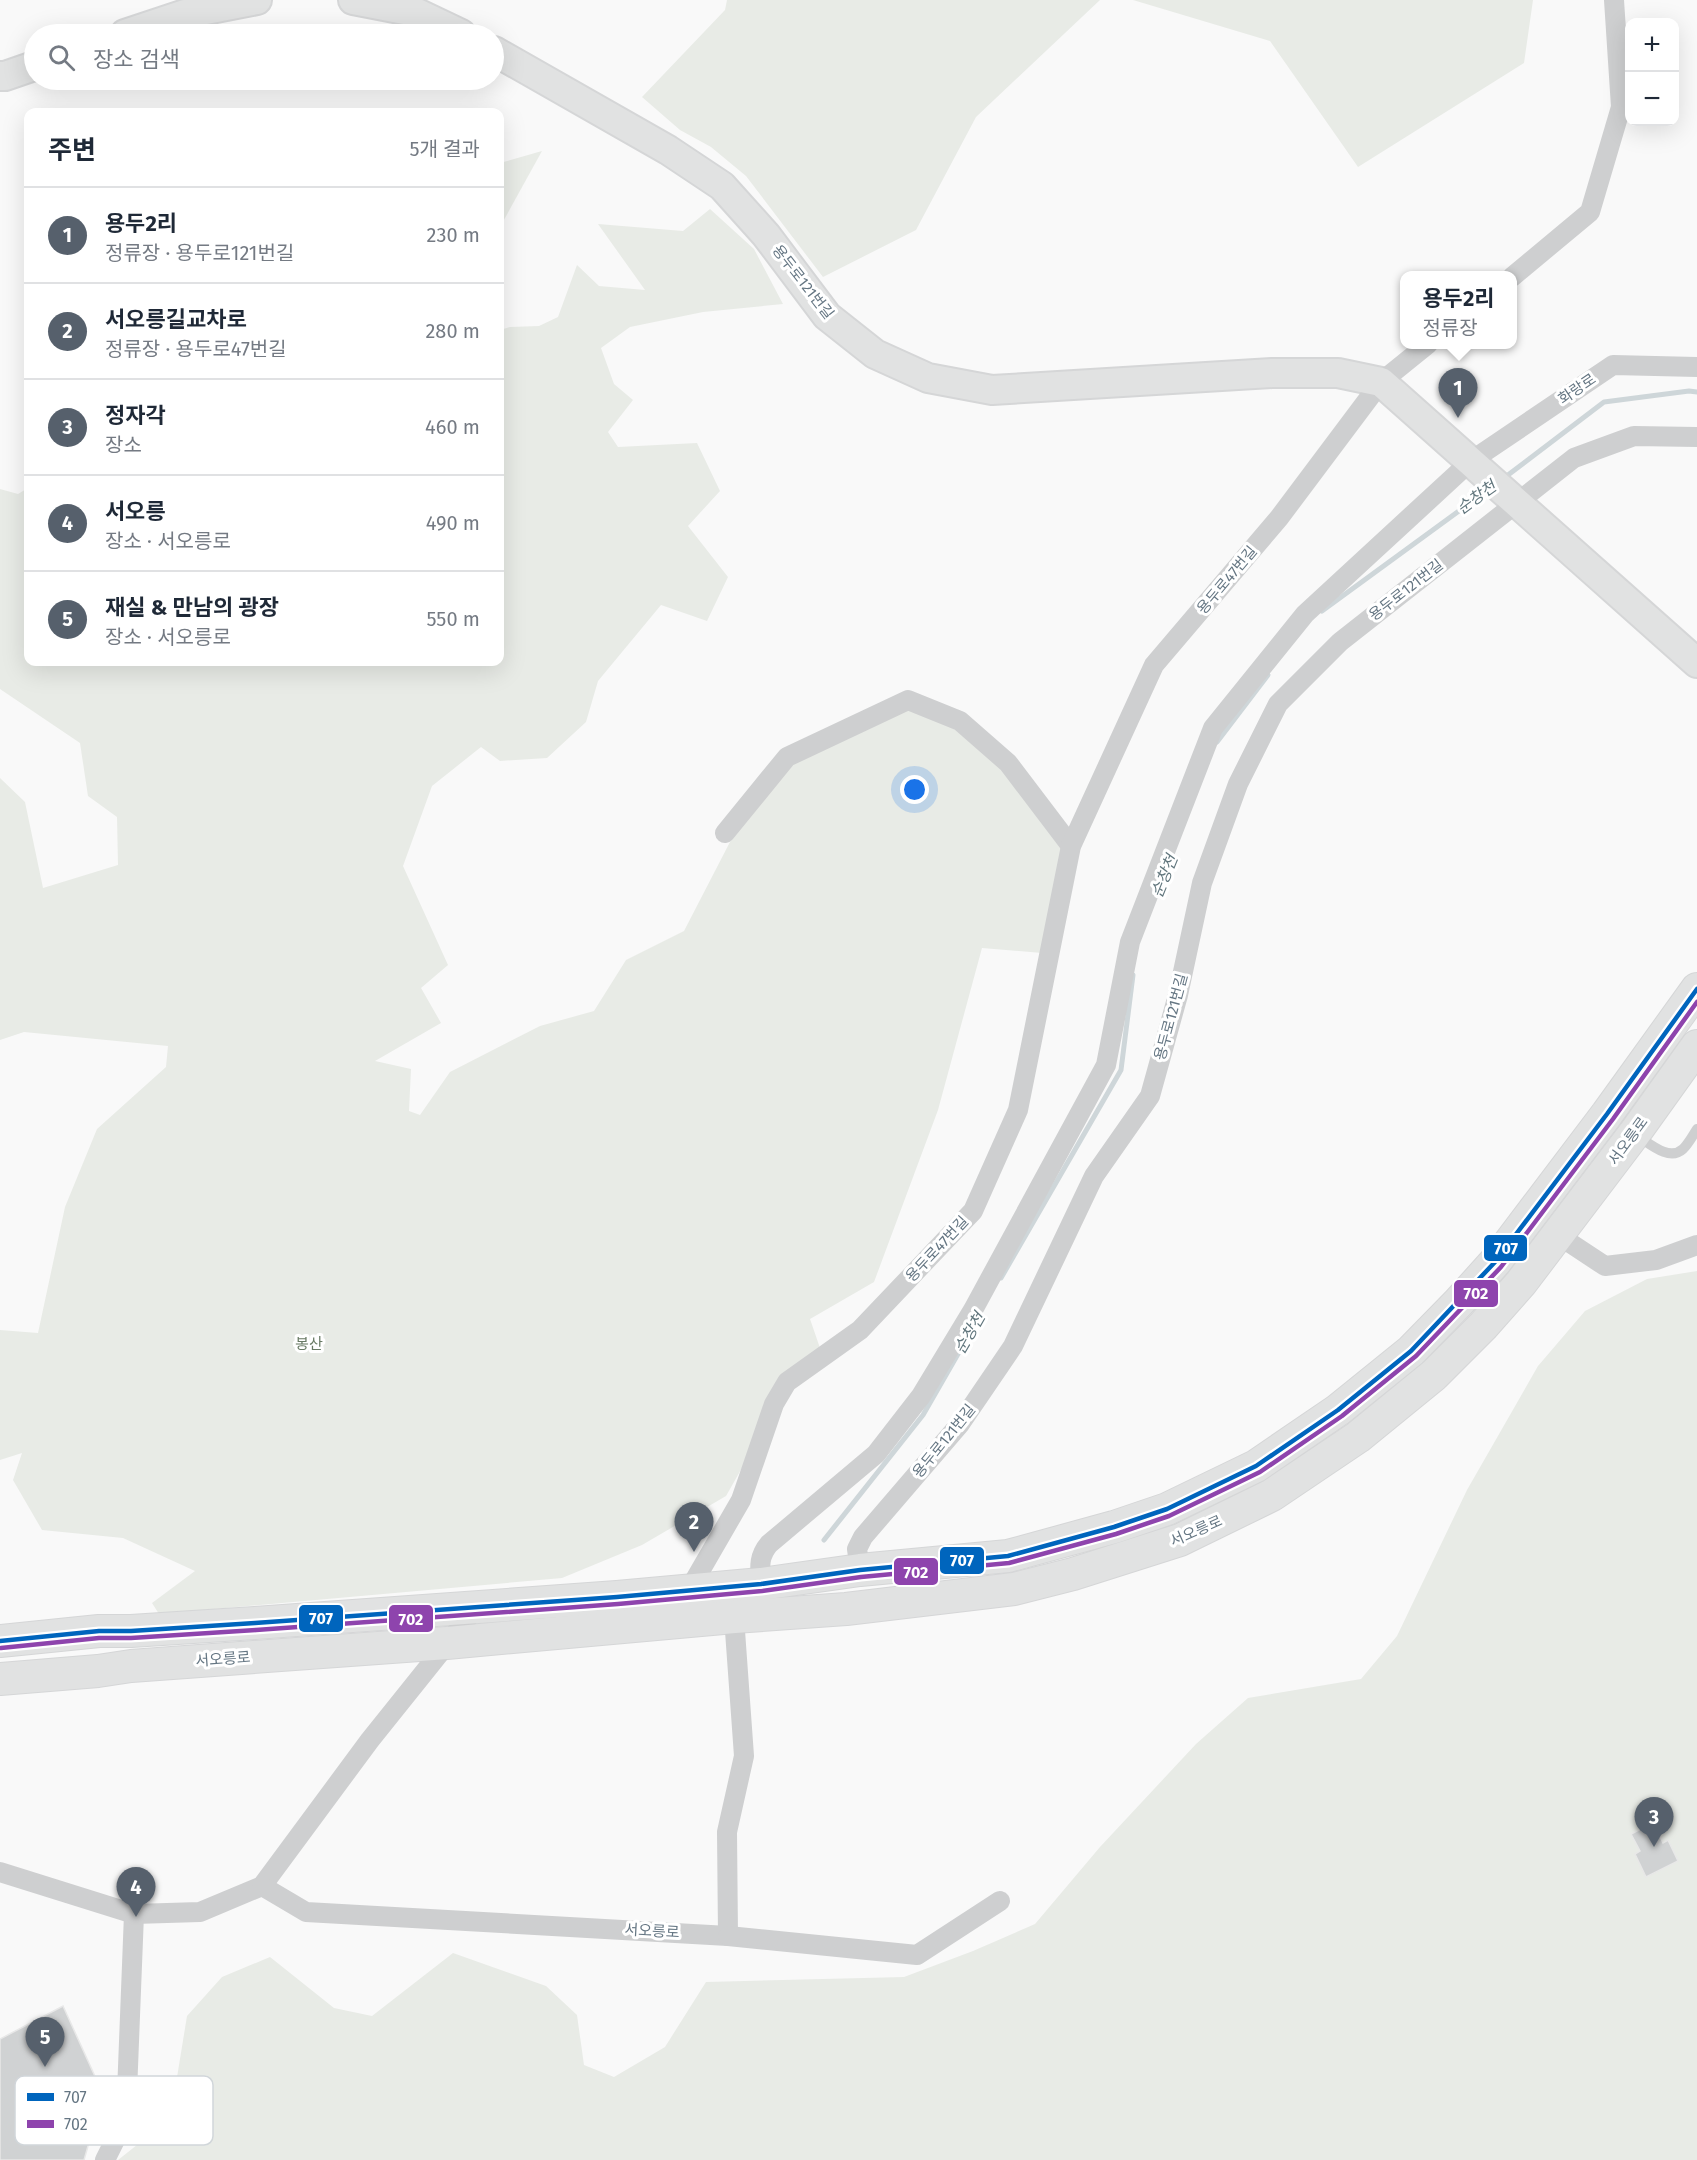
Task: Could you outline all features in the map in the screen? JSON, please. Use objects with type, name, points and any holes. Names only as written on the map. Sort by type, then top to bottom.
[{"type":"main road","points":[[156,24],[185,14],[257,0]]},
{"type":"main road","points":[[353,0],[415,12],[440,24]]},
{"type":"main road","name":"용두로121번길","points":[[504,57],[668,150],[722,186],[766,235],[827,316],[875,354],[928,378],[992,390],[1272,374],[1338,373],[1381,381]]},
{"type":"main road","points":[[0,76],[24,69]]},
{"type":"main road","points":[[1381,381],[1697,663]]},
{"type":"main road","points":[[0,1641],[99,1630],[131,1631],[475,1609],[761,1584],[860,1570],[1008,1556],[1114,1527],[1167,1509],[1256,1466],[1338,1410],[1411,1350],[1495,1262],[1607,1114],[1697,989]]},
{"type":"main road","name":"서오릉로","points":[[0,1679],[131,1666],[447,1643],[846,1609],[1014,1589],[1083,1571],[1180,1540],[1272,1495],[1390,1413],[1434,1375],[1483,1326],[1521,1283],[1634,1134],[1697,1046]]},
{"type":"street","points":[[1517,273],[1590,212],[1621,107],[1614,0]]},
{"type":"street","name":"용두로47번길","points":[[689,1590],[741,1500],[774,1404],[787,1382],[861,1330],[973,1211],[1018,1110],[1071,846],[1154,665],[1279,518],[1381,381],[1423,349]]},
{"type":"street","name":"화랑로","points":[[761,1584],[759,1562],[763,1551],[876,1454],[921,1396],[973,1310],[1106,1065],[1130,942],[1213,728],[1305,614],[1476,466],[1613,364],[1697,367]]},
{"type":"street","name":"용두로121번길","points":[[860,1570],[857,1549],[863,1537],[960,1424],[1013,1347],[1094,1176],[1150,1096],[1178,995],[1202,883],[1238,784],[1278,704],[1340,642],[1513,499],[1574,458],[1634,436],[1697,437]]},
{"type":"street","points":[[725,833],[787,757],[908,700],[960,721],[1008,763],[1071,846]]},
{"type":"street","points":[[1558,1235],[1605,1266],[1656,1260],[1697,1245]]},
{"type":"street","points":[[0,1872],[134,1914],[200,1912],[262,1886],[370,1740],[475,1609]]},
{"type":"street","points":[[728,1936],[727,1832],[744,1756],[734,1617]]},
{"type":"street","name":"서오릉로","points":[[262,1886],[306,1912],[728,1936],[917,1955],[1000,1901]]},
{"type":"street","points":[[128,2076],[134,1914]]},
{"type":"street","points":[[105,2160],[112,2145]]},
{"type":"lane","points":[[1634,1134],[1661,1152],[1673,1153],[1682,1150],[1697,1129]]},
{"type":"green space","points":[[727,0],[1100,0],[976,117],[916,230],[823,277],[746,176],[711,147],[680,130],[642,97],[725,10]]},
{"type":"green space","points":[[1133,0],[1533,0],[1524,63],[1358,167],[1270,41]]},
{"type":"green space","points":[[542,151],[504,220],[504,162]]},
{"type":"green space","name":"봉산","points":[[710,209],[754,249],[783,304],[703,312],[630,327],[601,348],[614,384],[633,400],[608,432],[618,447],[697,443],[720,491],[688,526],[728,577],[707,621],[661,605],[598,681],[586,722],[547,758],[500,761],[481,747],[432,786],[403,866],[448,965],[421,988],[441,1023],[375,1061],[411,1069],[409,1111],[420,1115],[450,1072],[540,1026],[594,1011],[626,960],[684,931],[731,840],[793,763],[908,709],[957,726],[1002,767],[1065,846],[1042,953],[982,948],[938,1110],[874,1282],[810,1319],[820,1348],[751,1452],[726,1496],[642,1545],[562,1578],[159,1614],[152,1603],[195,1571],[123,1538],[42,1530],[13,1480],[22,1453],[0,1460],[0,1330],[38,1333],[65,1207],[97,1129],[166,1067],[168,1046],[24,1032],[0,1040],[0,778],[25,802],[43,888],[118,865],[117,817],[88,796],[80,743],[0,689],[0,489],[18,494],[24,490],[24,666],[504,666],[504,329],[539,326],[558,317],[577,265],[599,286],[645,290],[598,224],[683,231]]},
{"type":"green space","points":[[1697,1271],[1697,2160],[118,2160],[137,2145],[213,2145],[213,2076],[177,2076],[187,2016],[222,1977],[270,1957],[334,2008],[372,2016],[453,1953],[546,1986],[577,2015],[584,2065],[614,2077],[665,2047],[706,1982],[904,1977],[1035,1924],[1100,1847],[1196,1744],[1248,1698],[1361,1679],[1397,1636],[1467,1490],[1538,1366],[1585,1311],[1647,1279]]},
{"type":"building","points":[[1653,1823],[1663,1843],[1668,1840],[1678,1861],[1646,1877],[1635,1854],[1640,1851],[1631,1834]]},
{"type":"building","points":[[63,2006],[95,2076],[15,2076],[15,2145],[88,2145],[84,2160],[0,2160],[0,2039]]},
{"type":"waterway","name":"순창천","points":[[1504,478],[1604,402],[1689,391],[1697,392]]},
{"type":"waterway","name":"순창천","points":[[1322,611],[1489,489]]},
{"type":"waterway","name":"순창천","points":[[1217,742],[1268,675]]},
{"type":"waterway","name":"순창천","points":[[1001,1278],[1121,1070],[1133,975]]},
{"type":"waterway","name":"순창천","points":[[824,1540],[923,1415],[958,1354]]},
{"type":"transit line","name":"707","points":[[0,1641],[99,1631],[255,1623],[617,1597],[761,1584],[860,1570],[1008,1556],[1114,1527],[1167,1509],[1256,1466],[1338,1410],[1411,1351],[1495,1262],[1607,1114],[1697,989]]},
{"type":"transit line","name":"702","points":[[1,1648],[99,1638],[256,1630],[618,1604],[762,1591],[861,1577],[1009,1563],[1116,1534],[1169,1516],[1260,1472],[1342,1416],[1416,1356],[1501,1267],[1613,1119],[1697,1002]]},
{"type":"place","name":"용두2리","points":[[1458,418]]},
{"type":"place","name":"서오릉길교차로","points":[[694,1552]]},
{"type":"place","name":"정자각","points":[[1654,1847]]},
{"type":"place","name":"서오릉","points":[[136,1917]]},
{"type":"place","name":"재실 & 만남의 광장","points":[[45,2067]]}]
